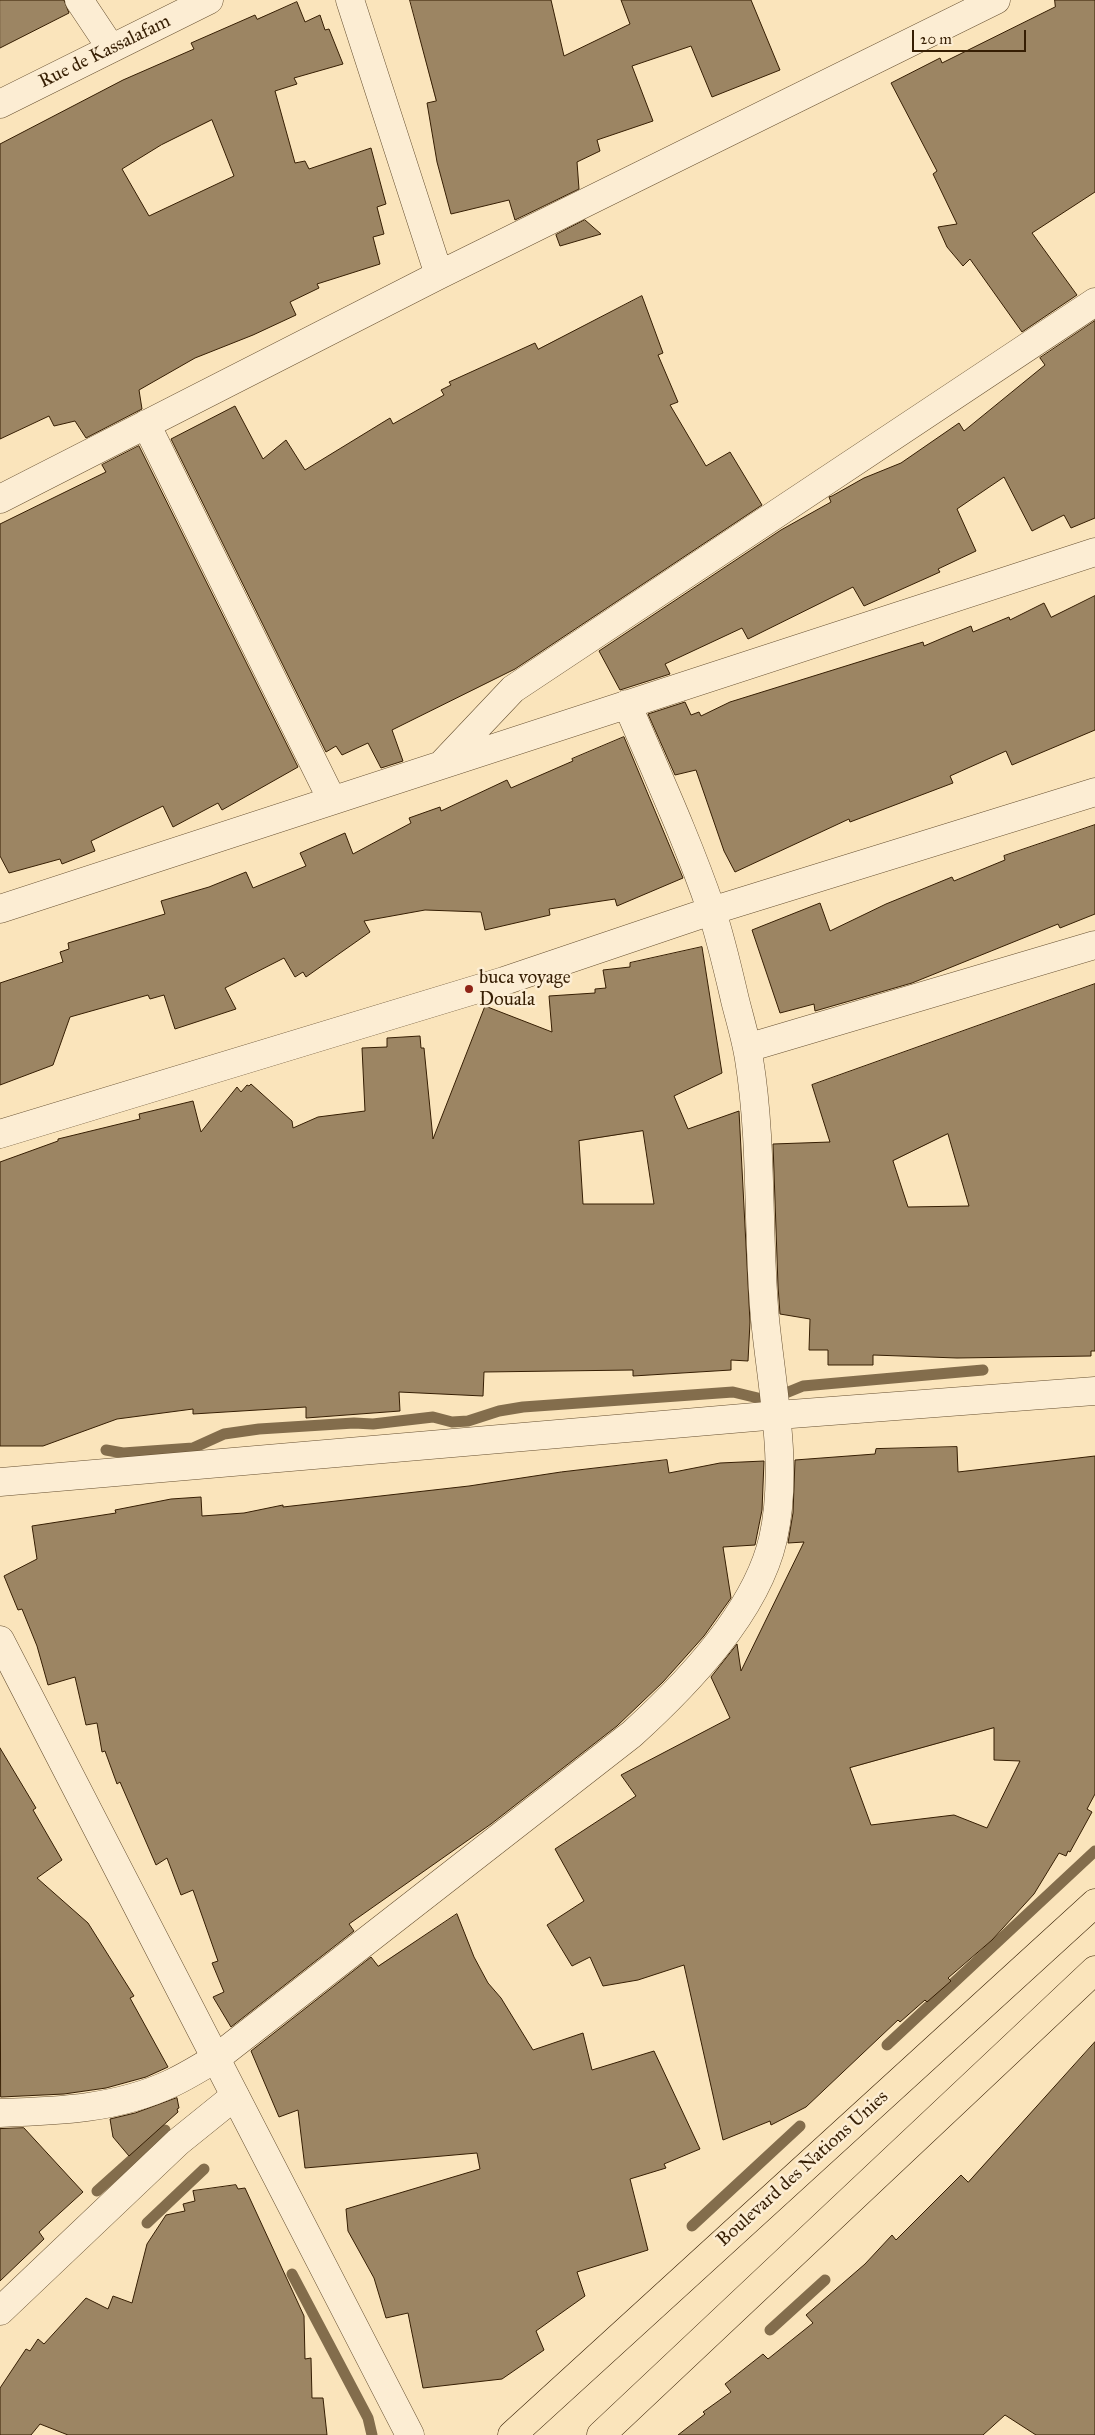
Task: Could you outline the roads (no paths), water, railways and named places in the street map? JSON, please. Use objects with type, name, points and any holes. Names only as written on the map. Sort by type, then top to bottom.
[{"type":"main road","name":"Boulevard des Nations Unies","points":[[512,2435],[1095,1903]]},
{"type":"main road","points":[[601,2435],[1095,1970]]},
{"type":"street","points":[[80,0],[112,48]]},
{"type":"street","name":"Rue de Kassalafam","points":[[0,104],[209,0]]},
{"type":"street","points":[[350,0],[438,275]]},
{"type":"street","points":[[0,499],[438,275],[996,0]]},
{"type":"street","points":[[441,765],[513,689],[1095,302]]},
{"type":"street","points":[[146,424],[332,800]]},
{"type":"street","points":[[0,909],[1095,552]]},
{"type":"street","points":[[0,2113],[71,2110],[108,2105],[135,2098],[172,2083],[216,2059],[632,1734],[675,1694],[718,1642],[744,1606],[762,1569],[773,1540],[778,1502],[778,1415],[765,1319],[758,1163],[747,1048],[712,911],[675,815],[627,704]]},
{"type":"street","points":[[0,1134],[504,981],[712,911],[1095,792]]},
{"type":"street","points":[[747,1048],[1095,945]]},
{"type":"street","points":[[0,1482],[778,1415],[1095,1391]]},
{"type":"street","points":[[0,1640],[410,2435]]},
{"type":"street","points":[[0,2312],[178,2142],[235,2096]]},
{"type":"waterway","points":[[106,1450],[123,1453],[193,1448],[224,1434],[259,1429],[354,1423],[373,1424],[433,1417],[452,1422],[468,1421],[499,1411],[523,1407],[733,1392],[762,1399],[781,1395],[803,1386],[983,1370]]},
{"type":"waterway","points":[[887,2045],[1095,1851]]},
{"type":"waterway","points":[[692,2226],[800,2126]]},
{"type":"waterway","points":[[97,2191],[165,2130]]},
{"type":"waterway","points":[[147,2223],[204,2169]]},
{"type":"waterway","points":[[292,2274],[368,2418],[372,2435]]},
{"type":"waterway","points":[[770,2330],[825,2280]]},
{"type":"place","name":"buca voyage Douala","points":[[469,989]]}]
